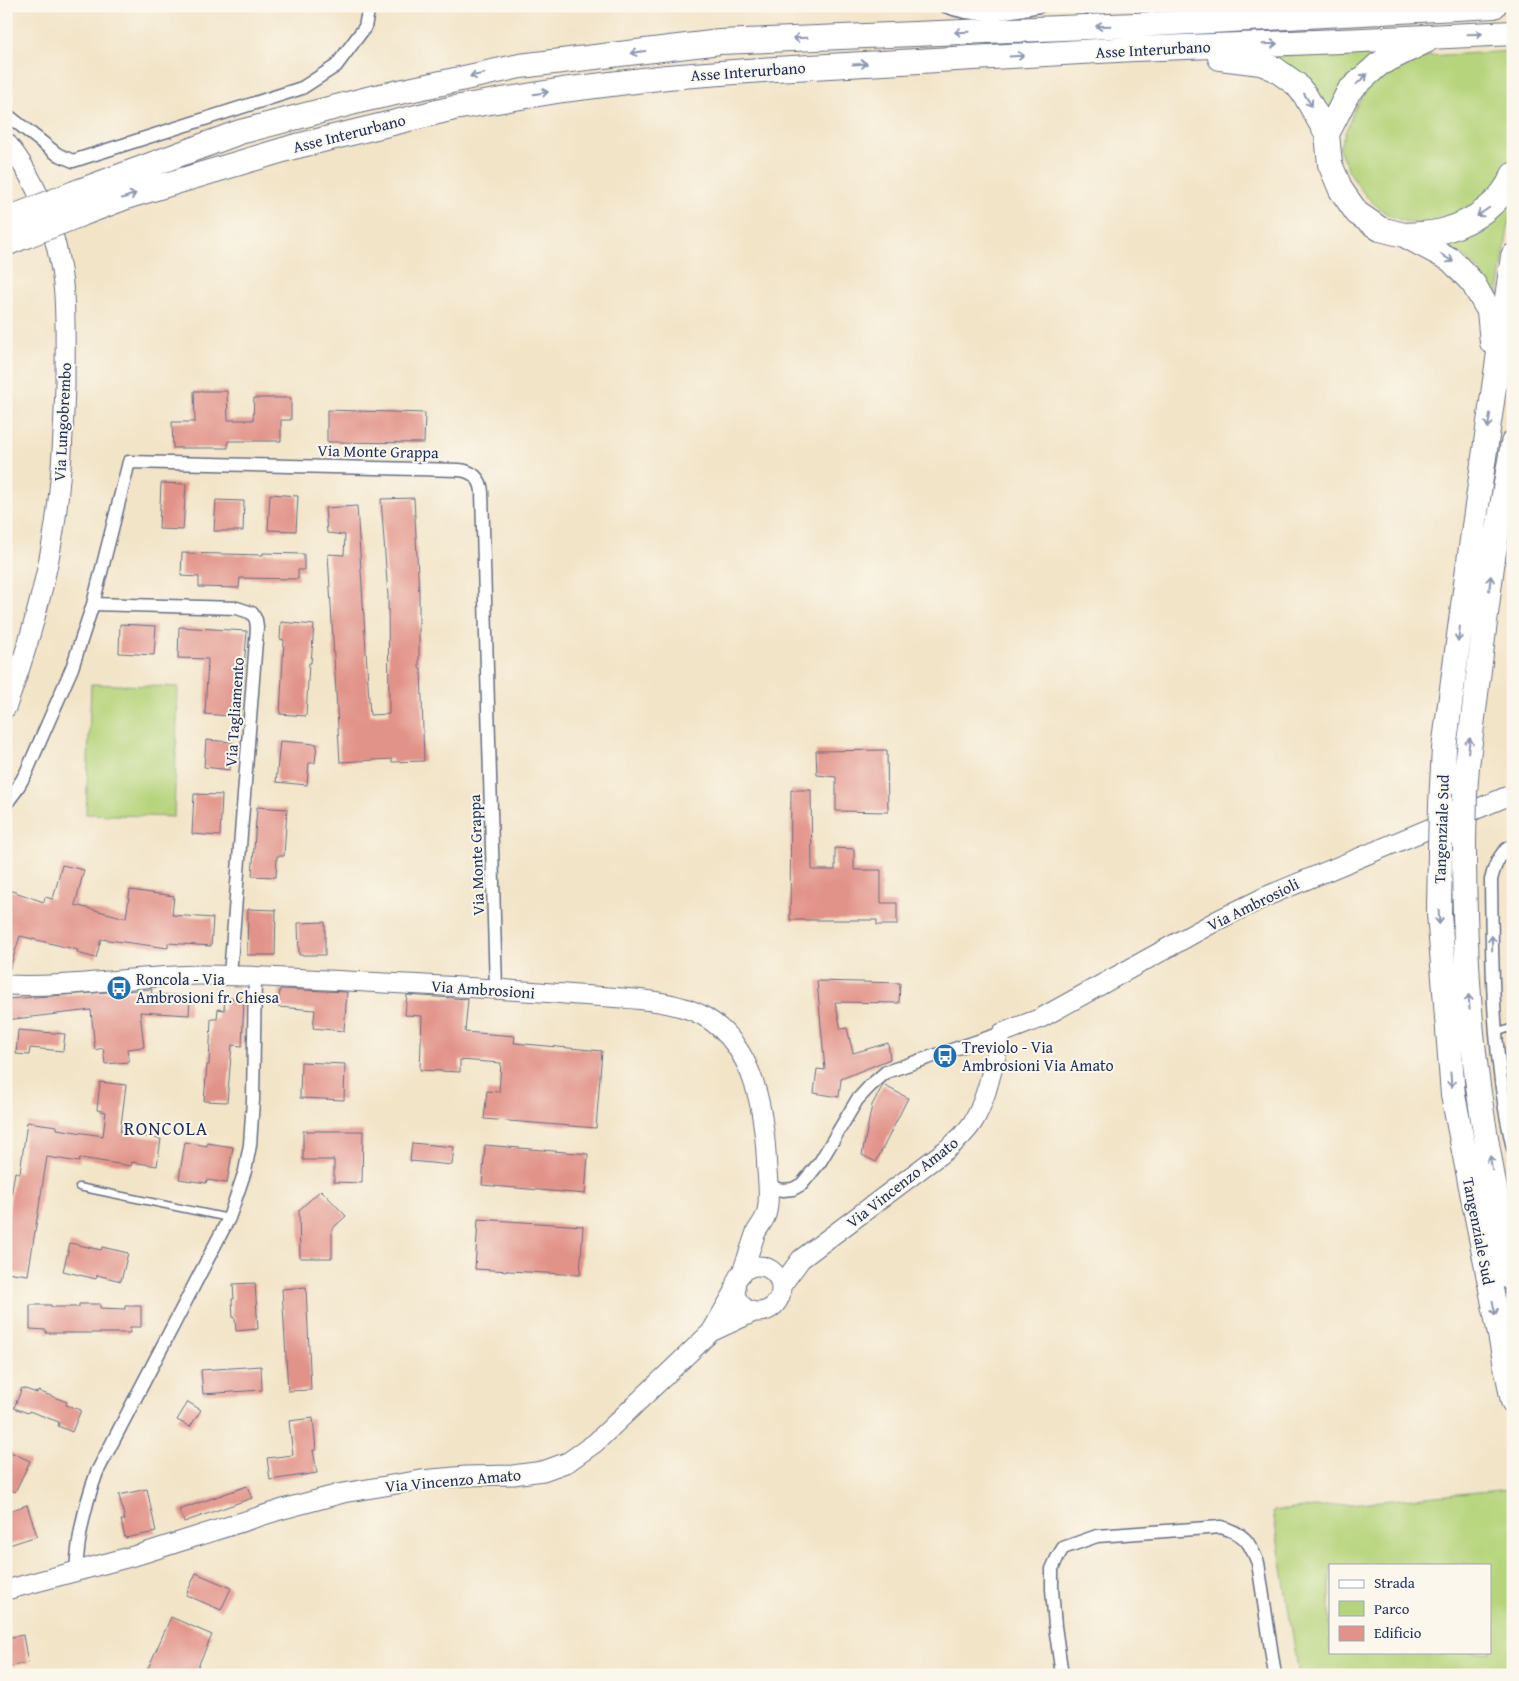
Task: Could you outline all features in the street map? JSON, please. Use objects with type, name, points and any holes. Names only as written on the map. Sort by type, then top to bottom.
[{"type":"highway","points":[[1135,25],[1258,6]]},
{"type":"highway","name":"Asse Interurbano","points":[[12,230],[240,132],[367,99],[520,66],[720,42],[1135,25],[1494,6]]},
{"type":"highway","name":"Asse Interurbano","points":[[80,202],[129,196],[293,147],[454,108],[563,90],[667,77],[775,68],[1513,32]]},
{"type":"highway","points":[[1327,134],[1349,91],[1379,64],[1436,36]]},
{"type":"highway","points":[[1134,49],[1261,63],[1288,76],[1305,95],[1327,134],[1330,164],[1340,190],[1357,213],[1380,229],[1404,235],[1451,260],[1473,282],[1489,312],[1496,373]]},
{"type":"highway","points":[[1404,235],[1446,230],[1477,217],[1501,196],[1513,175]]},
{"type":"highway","name":"Tangenziale Sud","points":[[1513,256],[1444,749],[1439,913],[1452,1095],[1513,1401]]},
{"type":"highway","name":"Tangenziale Sud","points":[[1513,443],[1493,558],[1467,766],[1464,842],[1464,912],[1469,1004],[1479,1092],[1497,1202],[1513,1280]]},
{"type":"highway","points":[[1497,1202],[1513,1243]]},
{"type":"street","points":[[6,114],[57,154],[73,161],[302,88],[336,66],[364,27],[369,6]]},
{"type":"street","points":[[945,6],[960,12],[1004,14],[1040,6]]},
{"type":"street","name":"Via Lungobrembo","points":[[6,142],[29,176],[42,203],[51,232],[64,294],[66,336],[63,443],[53,539],[33,628],[6,708]]},
{"type":"street","name":"Via Monte Grappa","points":[[6,804],[23,778],[72,668],[93,604],[129,462],[459,470],[469,472],[476,476],[481,483],[482,492],[496,989]]},
{"type":"street","name":"Via Tagliamento","points":[[93,604],[232,607],[252,613],[256,620],[257,628],[230,976]]},
{"type":"street","name":"Via Ambrosioli","points":[[1002,1033],[1041,1018],[1203,928],[1267,896],[1513,794]]},
{"type":"street","points":[[1513,845],[1500,857],[1491,880],[1496,1033],[1503,1094],[1513,1148]]},
{"type":"street","points":[[76,1570],[78,1540],[84,1511],[97,1472],[229,1218],[243,1179],[250,1145],[254,1087],[255,976]]},
{"type":"street","name":"Via Ambrosioni","points":[[6,985],[43,985],[136,978],[255,976],[496,989],[664,1003],[690,1009],[711,1021],[726,1034],[745,1061],[754,1084],[765,1134],[769,1203],[767,1214],[757,1231],[738,1281]]},
{"type":"street","points":[[768,1183],[778,1190],[793,1189],[802,1184],[820,1162],[853,1105],[886,1072],[1002,1033]]},
{"type":"street","name":"Via Vincenzo Amato","points":[[781,1286],[801,1259],[946,1150],[964,1133],[980,1109],[1002,1033]]},
{"type":"street","points":[[752,1246],[766,1268],[779,1279],[781,1286],[779,1300],[774,1306],[761,1312],[754,1312],[741,1304],[737,1297],[738,1281],[754,1266],[766,1268]]},
{"type":"street","name":"Via Vincenzo Amato","points":[[766,1268],[801,1259]]},
{"type":"street","name":"Via Vincenzo Amato","points":[[6,1590],[146,1553],[283,1509],[343,1493],[421,1480],[466,1476],[512,1475],[544,1471],[568,1462],[595,1444],[711,1332],[738,1281]]},
{"type":"street","name":"Via Vincenzo Amato","points":[[711,1332],[754,1312]]},
{"type":"street","points":[[1062,1675],[1055,1626],[1052,1570],[1063,1548],[1097,1536],[1221,1527],[1236,1531],[1244,1537],[1251,1546],[1258,1563],[1275,1675]]},
{"type":"lane","points":[[1496,1033],[1513,1027]]},
{"type":"lane","points":[[78,1187],[229,1218]]},
{"type":"green space","points":[[1392,50],[1327,118],[1258,57]]},
{"type":"green space","points":[[1513,51],[1513,147],[1507,173],[1494,192],[1462,217],[1436,223],[1418,224],[1402,220],[1387,214],[1374,204],[1354,179],[1339,148],[1354,110],[1368,87],[1387,73],[1428,56]]},
{"type":"green space","points":[[1513,196],[1496,306],[1482,274],[1475,266],[1448,248],[1436,244],[1461,240],[1479,229],[1499,215]]},
{"type":"green space","points":[[91,684],[178,687],[174,817],[86,814]]},
{"type":"green space","points":[[1511,1489],[1513,1498],[1513,1675],[1299,1675],[1273,1511]]},
{"type":"building","points":[[194,391],[227,391],[228,420],[253,420],[254,398],[291,398],[291,420],[281,420],[281,441],[228,441],[228,448],[173,448],[172,422],[195,422]]},
{"type":"building","points":[[327,410],[425,413],[424,443],[327,442]]},
{"type":"building","points":[[161,483],[186,484],[183,530],[159,529]]},
{"type":"building","points":[[270,494],[298,496],[296,531],[268,530]]},
{"type":"building","points":[[414,498],[424,761],[392,762],[392,759],[340,762],[328,554],[344,555],[345,535],[327,533],[325,508],[357,506],[370,715],[389,714],[388,596],[381,499]]},
{"type":"building","points":[[216,500],[244,501],[243,531],[214,531]]},
{"type":"building","points":[[182,553],[304,554],[304,570],[298,570],[298,579],[240,578],[239,588],[199,587],[199,577],[181,576]]},
{"type":"building","points":[[281,622],[314,625],[311,663],[309,663],[306,716],[280,714],[284,640],[280,639]]},
{"type":"building","points":[[120,624],[156,626],[154,655],[119,653]]},
{"type":"building","points":[[179,627],[247,631],[240,717],[205,714],[208,659],[178,658]]},
{"type":"building","points":[[206,740],[232,742],[230,770],[204,767]]},
{"type":"building","points":[[280,741],[317,744],[315,763],[309,763],[307,785],[276,782]]},
{"type":"building","points":[[887,750],[888,812],[836,811],[836,777],[817,775],[816,751]]},
{"type":"building","points":[[791,790],[811,790],[812,870],[835,870],[835,848],[854,849],[854,870],[881,870],[881,903],[897,903],[897,925],[877,925],[877,920],[790,920]]},
{"type":"building","points":[[194,794],[222,795],[220,836],[192,834]]},
{"type":"building","points":[[257,807],[287,809],[284,856],[277,856],[276,877],[252,876]]},
{"type":"building","points":[[62,865],[84,870],[75,905],[126,918],[130,890],[174,896],[172,915],[213,918],[211,946],[168,943],[168,948],[101,939],[96,958],[77,953],[78,950],[20,936],[9,971],[6,971],[6,889],[44,902],[45,897],[53,899]]},
{"type":"building","points":[[248,909],[276,910],[275,955],[247,955]]},
{"type":"building","points":[[325,922],[325,955],[299,955],[298,923]]},
{"type":"building","points":[[817,981],[900,983],[899,1003],[835,1002],[841,1029],[847,1028],[853,1053],[888,1043],[890,1059],[841,1079],[839,1097],[814,1093],[817,1069],[825,1070]]},
{"type":"building","points":[[152,989],[151,994],[190,996],[189,1015],[140,1012],[144,1047],[127,1049],[129,1062],[105,1064],[103,1048],[95,1050],[91,1010],[6,1020],[6,999]]},
{"type":"building","points":[[280,989],[347,992],[344,1031],[313,1028],[315,1010],[278,1007]]},
{"type":"building","points":[[407,995],[468,999],[465,1032],[515,1036],[514,1043],[602,1051],[596,1128],[484,1119],[487,1091],[499,1092],[501,1063],[460,1060],[460,1072],[420,1070],[422,1016],[405,1015]]},
{"type":"building","points":[[225,998],[244,999],[242,1046],[232,1045],[227,1102],[204,1101],[207,1065],[209,1065],[211,1019],[217,1019],[218,1009],[224,1010]]},
{"type":"building","points":[[18,1030],[65,1034],[63,1051],[30,1048],[29,1055],[16,1054]]},
{"type":"building","points":[[301,1062],[345,1064],[344,1100],[300,1098]]},
{"type":"building","points":[[100,1082],[126,1085],[120,1133],[161,1139],[157,1166],[132,1162],[131,1166],[80,1158],[79,1162],[47,1157],[28,1275],[6,1272],[6,1226],[15,1172],[20,1173],[27,1122],[57,1126],[57,1129],[103,1136],[106,1112],[97,1110]]},
{"type":"building","points":[[883,1085],[908,1098],[876,1162],[862,1155],[872,1105]]},
{"type":"building","points":[[303,1131],[363,1131],[362,1183],[334,1182],[334,1160],[303,1160]]},
{"type":"building","points":[[185,1142],[207,1146],[207,1143],[233,1147],[227,1183],[207,1180],[206,1183],[179,1179]]},
{"type":"building","points":[[412,1143],[454,1147],[452,1165],[410,1161]]},
{"type":"building","points":[[485,1145],[588,1154],[585,1194],[482,1185]]},
{"type":"building","points":[[321,1190],[346,1216],[332,1229],[332,1258],[300,1258],[299,1210]]},
{"type":"building","points":[[478,1219],[583,1226],[580,1275],[475,1269]]},
{"type":"building","points":[[70,1243],[101,1250],[102,1247],[128,1253],[121,1281],[97,1275],[96,1279],[63,1271]]},
{"type":"building","points":[[255,1283],[258,1329],[236,1331],[235,1318],[233,1318],[233,1284]]},
{"type":"building","points":[[306,1287],[311,1390],[288,1391],[282,1289]]},
{"type":"building","points":[[79,1304],[100,1304],[100,1308],[125,1309],[125,1306],[141,1306],[141,1327],[130,1327],[130,1333],[46,1333],[46,1330],[30,1329],[30,1305],[79,1307]]},
{"type":"building","points":[[261,1366],[262,1390],[203,1394],[201,1370]]},
{"type":"building","points":[[22,1388],[37,1393],[38,1391],[67,1402],[66,1405],[81,1410],[72,1432],[58,1426],[59,1422],[29,1411],[28,1413],[14,1408]]},
{"type":"building","points":[[188,1402],[201,1410],[190,1427],[177,1420]]},
{"type":"building","points":[[313,1418],[316,1450],[313,1450],[317,1473],[270,1480],[267,1458],[293,1455],[289,1421]]},
{"type":"building","points":[[6,1450],[30,1461],[15,1492],[6,1488]]},
{"type":"building","points":[[247,1486],[252,1498],[184,1522],[179,1510]]},
{"type":"building","points":[[147,1489],[156,1532],[125,1538],[121,1520],[125,1520],[119,1495]]},
{"type":"building","points":[[27,1505],[37,1536],[6,1546],[6,1512]]},
{"type":"building","points":[[196,1573],[231,1588],[221,1610],[186,1595]]},
{"type":"building","points":[[171,1617],[212,1635],[194,1675],[145,1675]]},
{"type":"building","points":[[23,1635],[28,1663],[6,1667],[6,1638]]},
{"type":"place","name":"Roncola - Via Ambrosioni fr. Chiesa","points":[[119,988]]},
{"type":"place","name":"Treviolo - Via Ambrosioni Via Amato","points":[[945,1056]]},
{"type":"district","name":"RONCOLA","points":[[166,1128]]}]
